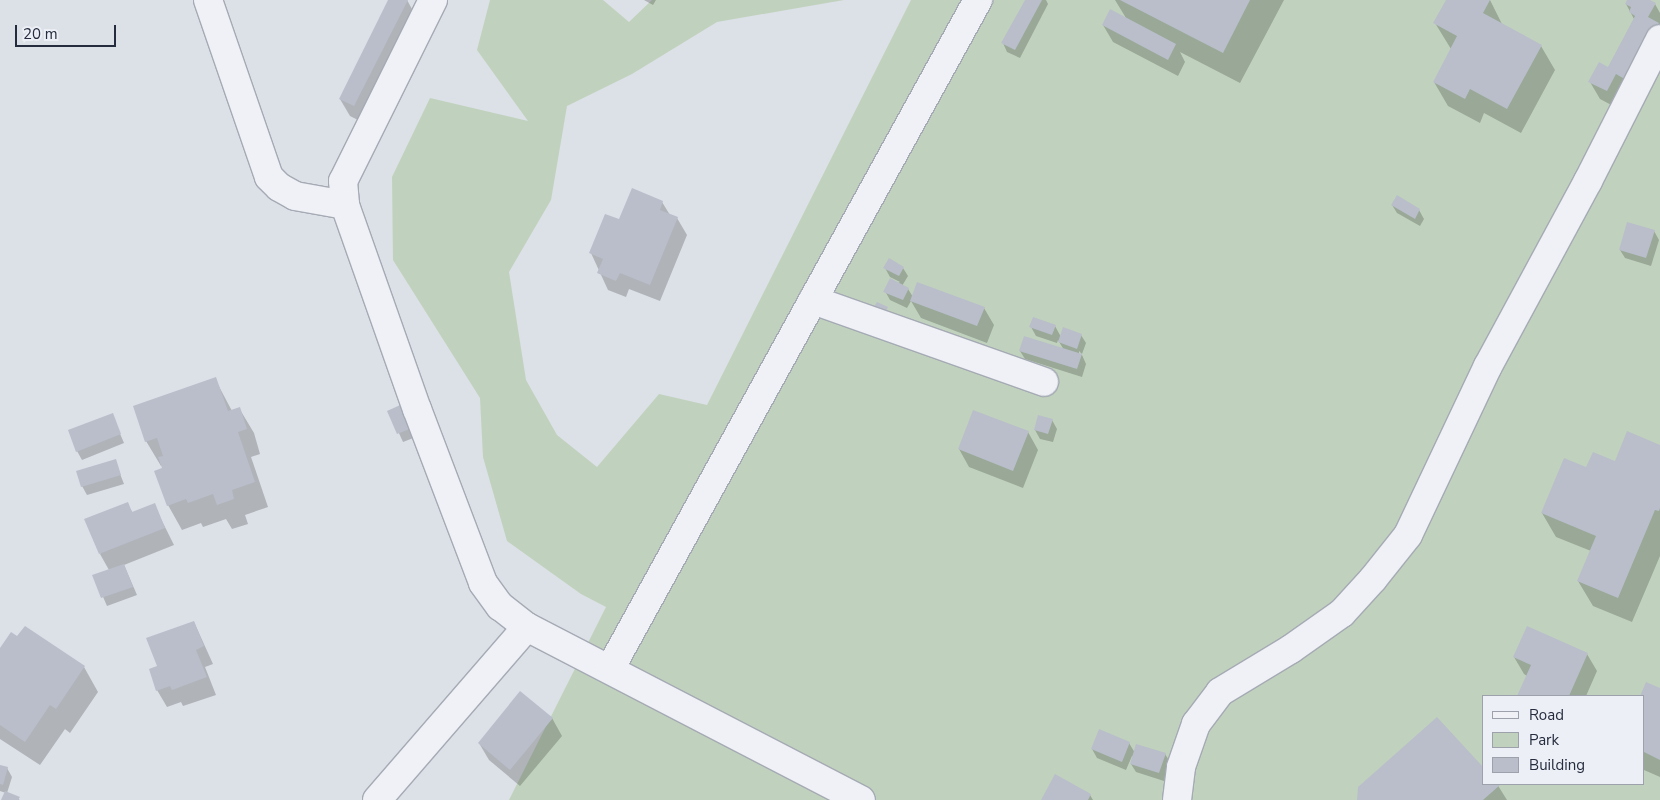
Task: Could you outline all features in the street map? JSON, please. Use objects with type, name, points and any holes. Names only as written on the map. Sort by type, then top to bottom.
[{"type":"street","points":[[208,0],[269,177],[279,187],[295,196],[345,205]]},
{"type":"street","points":[[433,0],[343,181],[345,205],[417,409],[483,583],[500,606],[527,627],[861,800]]},
{"type":"street","points":[[610,669],[978,0]]},
{"type":"street","points":[[1177,800],[1181,767],[1196,724],[1220,692],[1291,649],[1342,613],[1374,579],[1408,535],[1488,366],[1588,181],[1660,38]]},
{"type":"street","points":[[814,300],[1044,382]]},
{"type":"street","points":[[377,800],[527,627]]},
{"type":"green space","points":[[490,0],[603,0],[629,22],[652,0],[844,0],[717,22],[632,74],[567,106],[551,200],[509,272],[526,380],[557,435],[597,467],[659,394],[707,405],[911,0],[1660,0],[1660,800],[509,800],[606,607],[581,594],[507,541],[483,457],[480,398],[393,260],[392,177],[430,98],[528,121],[477,50]]},
{"type":"building","points":[[388,0],[408,0],[354,106],[339,99]]},
{"type":"building","points":[[1025,0],[1042,0],[1015,50],[1001,43]]},
{"type":"building","points":[[1120,0],[1250,0],[1223,53]]},
{"type":"building","points":[[1446,0],[1490,0],[1483,13],[1542,45],[1507,109],[1470,89],[1465,99],[1433,82],[1457,36],[1433,23]]},
{"type":"building","points":[[1627,0],[1650,0],[1656,3],[1648,17],[1659,23],[1628,81],[1616,74],[1607,91],[1588,82],[1599,62],[1608,67],[1635,16],[1629,12],[1631,7],[1625,4]]},
{"type":"building","points":[[1110,9],[1176,44],[1168,60],[1102,25]]},
{"type":"building","points":[[632,188],[663,201],[660,210],[678,217],[650,285],[620,273],[616,281],[597,273],[603,259],[589,253],[605,214],[619,219]]},
{"type":"building","points":[[1397,195],[1420,209],[1415,219],[1391,205]]},
{"type":"building","points":[[1627,222],[1655,230],[1646,258],[1619,250]]},
{"type":"building","points":[[889,258],[904,267],[899,276],[883,268]]},
{"type":"building","points":[[890,278],[909,288],[903,300],[883,292]]},
{"type":"building","points":[[917,282],[985,307],[977,326],[910,301]]},
{"type":"building","points":[[877,302],[888,307],[882,319],[870,313]]},
{"type":"building","points":[[1033,317],[1056,325],[1052,335],[1029,327]]},
{"type":"building","points":[[1063,327],[1082,334],[1077,349],[1058,342]]},
{"type":"building","points":[[1024,336],[1082,354],[1077,369],[1019,351]]},
{"type":"building","points":[[216,377],[228,411],[240,407],[247,429],[238,432],[255,482],[232,490],[234,499],[217,505],[213,494],[188,503],[186,499],[167,506],[154,471],[162,468],[158,457],[163,456],[157,438],[145,442],[133,406]]},
{"type":"building","points":[[407,402],[417,426],[397,434],[387,411]]},
{"type":"building","points":[[973,410],[1029,431],[1013,471],[958,449]]},
{"type":"building","points":[[113,413],[121,434],[76,452],[68,430]]},
{"type":"building","points":[[1038,415],[1053,419],[1048,434],[1034,430]]},
{"type":"building","points":[[1627,431],[1660,445],[1660,508],[1659,511],[1655,510],[1618,598],[1577,581],[1596,536],[1541,513],[1564,458],[1586,467],[1593,452],[1615,461]]},
{"type":"building","points":[[116,459],[121,475],[81,487],[76,471]]},
{"type":"building","points":[[128,502],[132,512],[155,503],[165,528],[99,554],[84,519]]},
{"type":"building","points":[[124,564],[133,587],[101,598],[92,575]]},
{"type":"building","points":[[194,621],[204,646],[196,650],[207,677],[172,690],[170,686],[156,691],[149,669],[157,666],[146,638]]},
{"type":"building","points":[[25,626],[85,666],[56,709],[50,705],[25,742],[0,725],[0,648],[11,632],[17,636]]},
{"type":"building","points":[[1527,626],[1588,653],[1569,695],[1517,695],[1531,665],[1513,657]]},
{"type":"building","points":[[1646,682],[1660,688],[1660,760],[1645,752],[1645,695],[1640,695]]},
{"type":"building","points":[[520,691],[553,718],[510,770],[478,743]]},
{"type":"building","points":[[1437,717],[1482,766],[1482,785],[1500,785],[1483,800],[1357,800],[1358,787]]},
{"type":"building","points":[[1099,729],[1130,742],[1122,762],[1091,749]]},
{"type":"building","points":[[1136,744],[1166,753],[1159,773],[1130,764]]},
{"type":"building","points":[[0,765],[8,767],[3,785],[0,784]]},
{"type":"building","points":[[1055,774],[1091,794],[1088,800],[1041,800]]},
{"type":"building","points":[[5,791],[20,797],[18,800],[1,800]]}]
